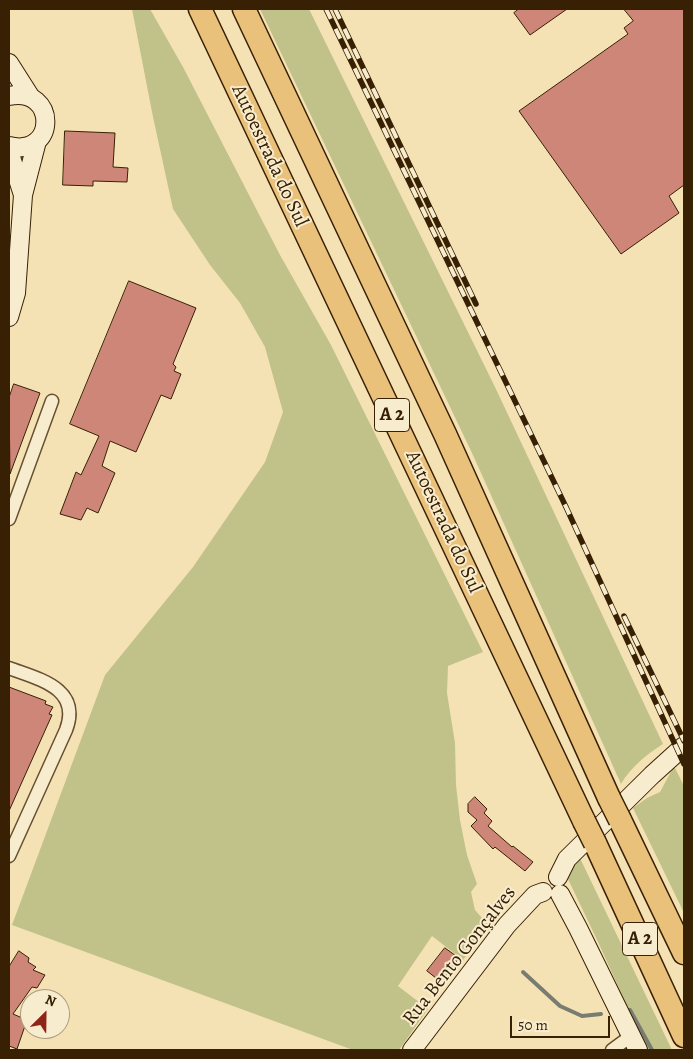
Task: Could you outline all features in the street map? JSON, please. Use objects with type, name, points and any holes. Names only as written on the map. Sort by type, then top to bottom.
[{"type":"highway","name":"Autoestrada do Sul","points":[[200,9],[595,842],[684,1036]]},
{"type":"highway","name":"Autoestrada do Sul","points":[[244,9],[445,434],[609,798],[684,953]]},
{"type":"street","points":[[9,63],[30,96],[39,103],[44,112],[46,122],[44,133],[38,141],[23,195],[16,293],[9,317]]},
{"type":"street","points":[[9,96],[20,94],[30,96]]},
{"type":"street","points":[[9,146],[18,148],[28,147],[38,141]]},
{"type":"street","points":[[9,151],[23,195]]},
{"type":"street","points":[[9,519],[52,402]]},
{"type":"street","points":[[9,668],[58,688],[69,707],[70,716],[66,730],[9,856]]},
{"type":"street","points":[[612,1050],[634,1043],[578,928],[552,893],[563,885],[558,877],[567,859],[684,746]]},
{"type":"street","name":"Rua Bento Gonçalves","points":[[412,1050],[507,925],[534,895],[552,893]]},
{"type":"green space","points":[[132,9],[150,9],[183,67],[280,255],[331,345],[483,652],[448,666],[447,693],[455,743],[456,785],[460,820],[467,855],[477,884],[471,892],[475,910],[489,926],[463,960],[432,936],[398,986],[428,1009],[399,1050],[353,1050],[12,925],[105,675],[193,567],[265,462],[283,412],[265,347],[240,303],[210,265],[173,209]]},
{"type":"green space","points":[[260,9],[309,9],[495,387],[663,744],[639,762],[621,784],[472,453]]},
{"type":"green space","points":[[674,766],[684,786],[684,913],[633,808],[660,792]]},
{"type":"green space","points":[[579,856],[672,1050],[647,1050],[644,1044],[567,877]]},
{"type":"building","points":[[519,9],[567,9],[530,35],[514,13]]},
{"type":"building","points":[[624,9],[684,9],[684,185],[669,196],[679,213],[621,254],[519,111],[628,34],[624,28],[633,21]]},
{"type":"building","points":[[65,131],[115,133],[113,167],[128,168],[127,182],[93,181],[93,186],[63,185]]},
{"type":"building","points":[[129,281],[196,308],[173,364],[176,367],[174,371],[181,374],[171,399],[161,395],[136,452],[110,441],[102,466],[115,473],[98,513],[87,508],[81,520],[60,514],[76,472],[81,475],[99,436],[70,424]]},
{"type":"building","points":[[14,384],[40,393],[10,474],[9,398]]},
{"type":"building","points":[[9,687],[46,701],[45,704],[53,707],[49,714],[52,715],[9,811]]},
{"type":"building","points":[[475,797],[487,809],[484,813],[492,821],[488,826],[533,862],[525,871],[495,847],[493,849],[471,826],[477,820],[468,812],[468,804]]},
{"type":"building","points":[[445,948],[459,958],[441,982],[427,971]]},
{"type":"building","points":[[19,951],[29,958],[28,962],[36,967],[33,970],[45,975],[37,988],[20,989],[20,1004],[13,1014],[20,1017],[20,1039],[17,1049],[9,1046],[9,967]]},
{"type":"waterway","points":[[523,972],[560,1006],[582,1016],[601,1014]]},
{"type":"waterway","points":[[625,1011],[630,1010],[652,1050]]},
{"type":"railway","points":[[326,9],[566,507],[684,764]]},
{"type":"railway","points":[[335,9],[476,304]]},
{"type":"railway","points":[[624,616],[684,741]]}]
